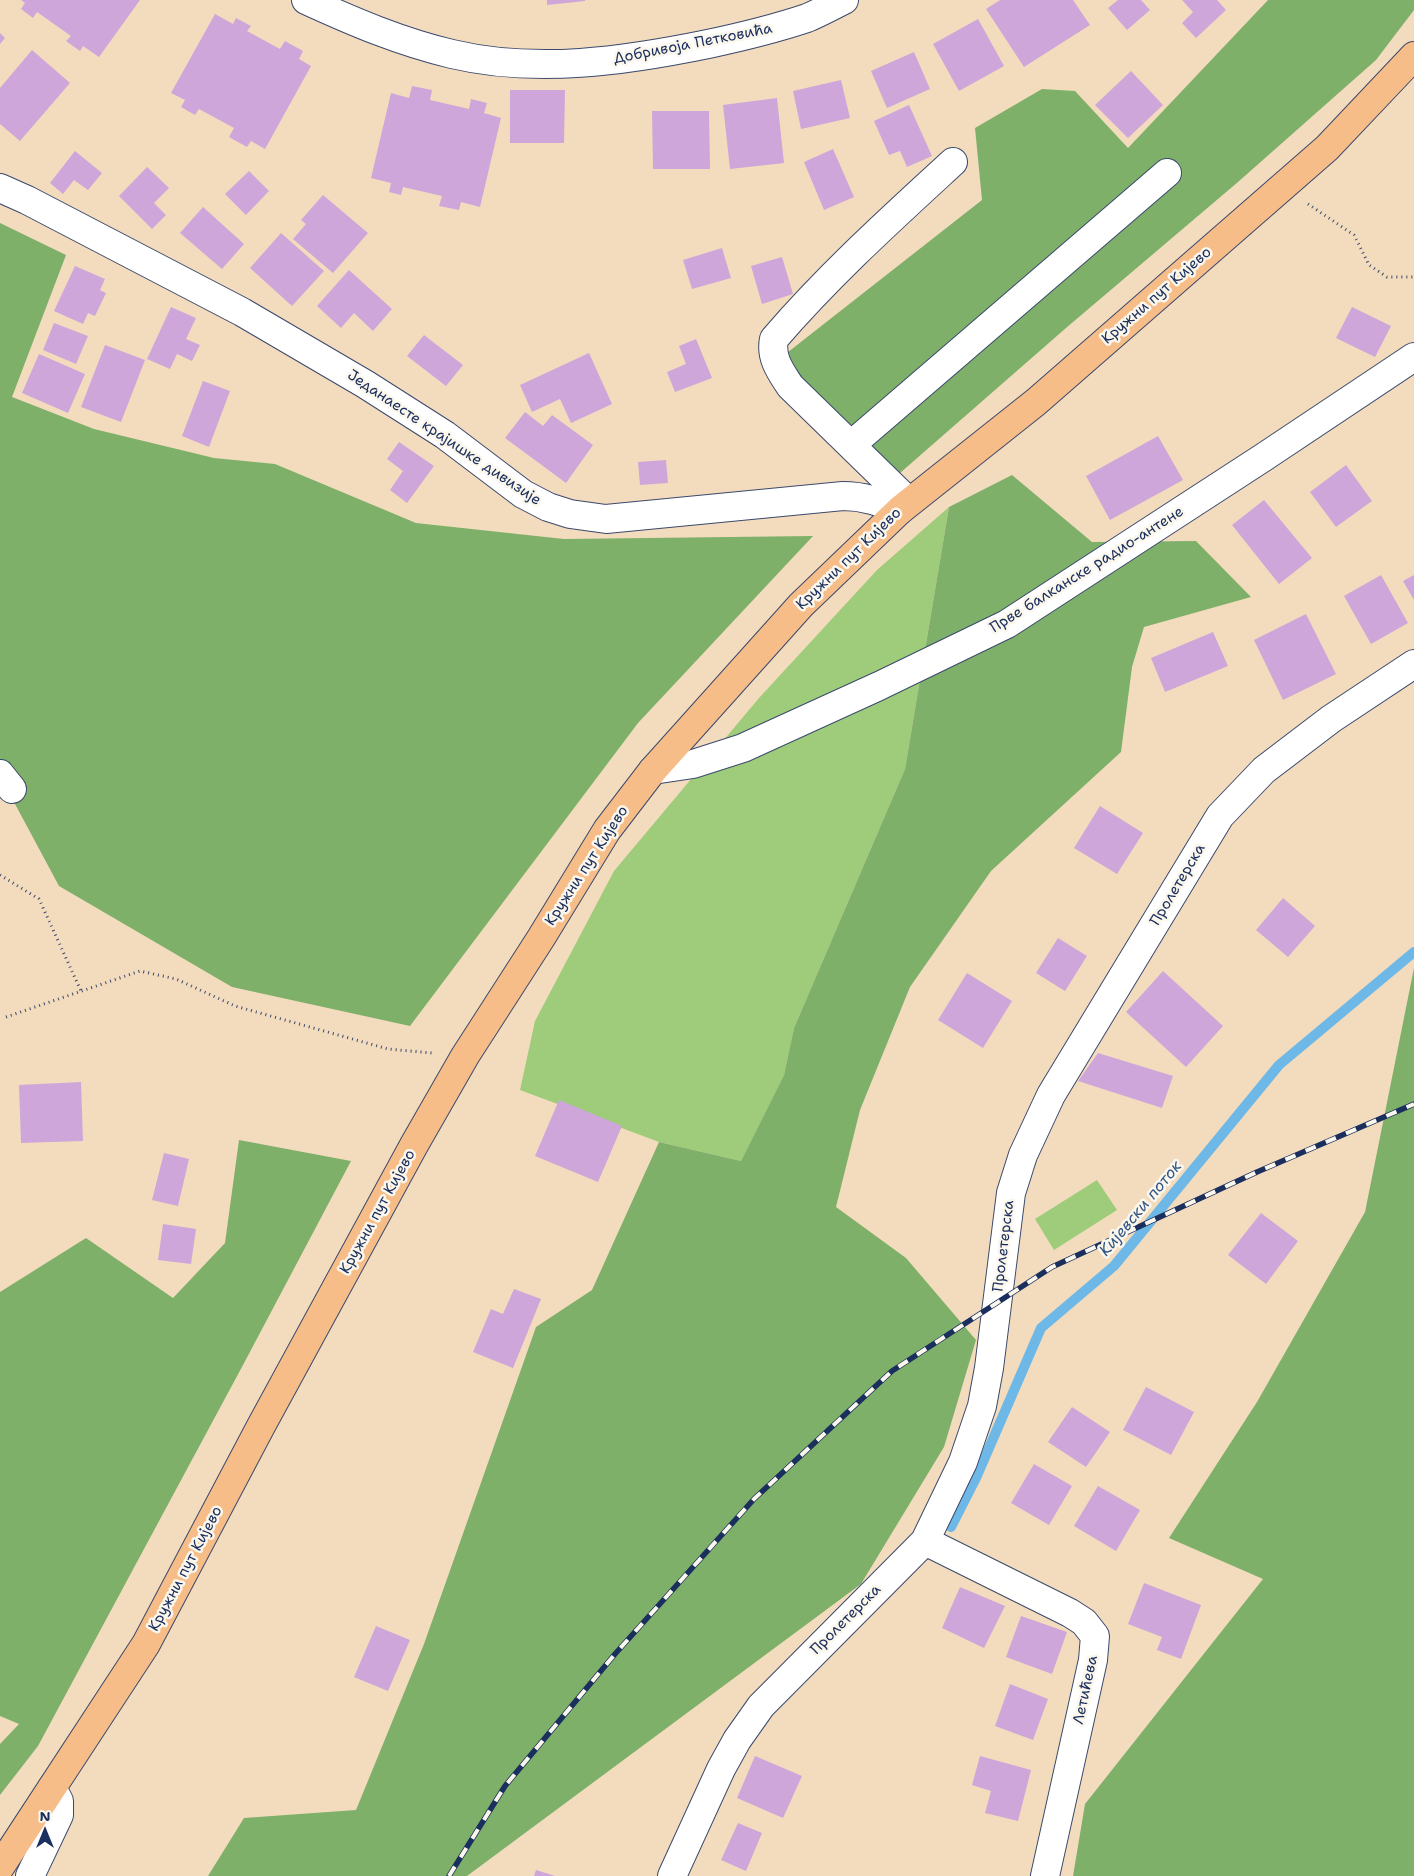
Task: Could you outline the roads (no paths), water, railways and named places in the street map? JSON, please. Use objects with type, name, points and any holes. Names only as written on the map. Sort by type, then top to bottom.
[{"type":"main road","name":"Кружни пут Кијево","points":[[0,1867],[146,1644],[270,1408],[414,1144],[465,1056],[541,938],[607,830],[653,770],[801,605],[904,506],[1036,402],[1327,148],[1414,56]]},
{"type":"street","name":"Добривоја Петковића","points":[[306,0],[358,24],[398,39],[453,54],[507,62],[556,64],[606,61],[760,33],[808,17],[844,0]]},
{"type":"street","points":[[904,506],[851,445],[790,386],[776,363],[772,347],[774,339],[810,298],[953,162]]},
{"type":"street","points":[[851,445],[1168,173]]},
{"type":"street","name":"Једанаесте крајишке дивизије","points":[[0,188],[27,200],[242,312],[357,379],[445,435],[523,494],[548,507],[570,514],[606,518],[843,496],[858,496],[904,506]]},
{"type":"street","name":"Прве балканске радио-антене","points":[[653,770],[693,764],[743,748],[880,686],[1007,624],[1414,357]]},
{"type":"street","name":"Пролетерска","points":[[672,1876],[721,1770],[737,1740],[761,1706],[925,1542],[963,1462],[982,1406],[989,1368],[1011,1193],[1024,1155],[1051,1095],[1220,816],[1264,770],[1331,719],[1414,664]]},
{"type":"street","name":"Летићева","points":[[925,1542],[1070,1613],[1084,1622],[1095,1636],[1093,1660],[1045,1876]]},
{"type":"street","points":[[30,1876],[59,1816],[59,1801],[52,1788]]},
{"type":"waterway","name":"Кијевски поток","points":[[951,1527],[976,1478],[1041,1328],[1114,1266],[1279,1065],[1414,952]]},
{"type":"railway","points":[[449,1876],[505,1786],[615,1654],[754,1499],[892,1371],[1052,1267],[1257,1172],[1414,1104]]}]
